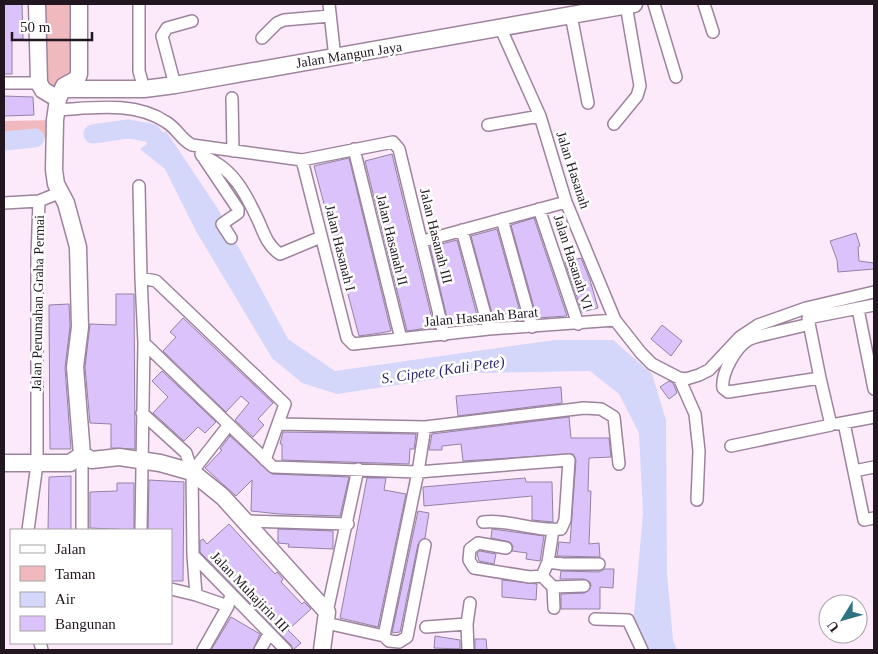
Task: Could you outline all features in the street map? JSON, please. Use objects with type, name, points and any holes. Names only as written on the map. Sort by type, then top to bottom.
[{"type":"street","points":[[37,4],[38,83],[58,104],[139,109],[166,121],[187,143],[216,160],[232,175],[264,236],[276,252],[280,254],[293,250],[321,237]]},
{"type":"street","points":[[80,4],[79,74],[58,104],[54,170],[56,184],[61,192],[78,247],[80,327],[75,367],[82,455],[82,529]]},
{"type":"street","points":[[139,4],[139,71],[144,89]]},
{"type":"street","points":[[328,4],[335,58]]},
{"type":"street","points":[[614,124],[637,96],[640,86],[630,4]]},
{"type":"street","name":"Jalan Mangun Jaya","points":[[58,104],[501,29],[630,4]]},
{"type":"street","points":[[654,4],[676,77]]},
{"type":"street","points":[[704,4],[713,32]]},
{"type":"street","points":[[571,15],[588,103]]},
{"type":"street","points":[[262,38],[277,23],[284,20],[330,16]]},
{"type":"street","points":[[175,85],[162,36],[167,28],[192,21]]},
{"type":"street","name":"Jalan Hasanah","points":[[501,29],[540,116],[566,202],[615,320],[641,354],[652,364],[679,378]]},
{"type":"street","points":[[4,84],[38,83]]},
{"type":"street","points":[[232,98],[233,151]]},
{"type":"street","points":[[488,125],[540,116]]},
{"type":"street","name":"Jalan Hasanah III","points":[[354,149],[389,142],[397,145],[423,241],[444,336]]},
{"type":"street","points":[[200,151],[233,151],[302,160],[354,149]]},
{"type":"street","name":"Jalan Hasanah II","points":[[354,149],[401,339]]},
{"type":"street","points":[[200,151],[238,209],[238,213],[222,224],[231,238]]},
{"type":"street","name":"Jalan Hasanah I","points":[[302,160],[350,342]]},
{"type":"street","points":[[139,186],[144,343],[141,529]]},
{"type":"street","name":"Jalan Perumahan Graha Permai","points":[[28,529],[37,464],[37,258],[39,201],[61,192]]},
{"type":"street","points":[[4,203],[39,201]]},
{"type":"street","points":[[423,241],[566,202]]},
{"type":"street","name":"Jalan Hasanah VI","points":[[539,209],[578,324]]},
{"type":"street","points":[[502,219],[532,327]]},
{"type":"street","points":[[462,230],[490,329]]},
{"type":"street","points":[[142,278],[156,281],[285,404],[265,460]]},
{"type":"street","points":[[679,378],[686,379],[708,370],[751,329],[776,317],[849,296],[874,292]]},
{"type":"street","points":[[831,425],[808,318],[874,305]]},
{"type":"street","points":[[858,309],[874,389]]},
{"type":"street","name":"Jalan Hasanah Barat","points":[[350,342],[357,345],[490,329],[615,320]]},
{"type":"street","points":[[810,324],[748,340],[732,358],[724,372],[723,388],[728,392],[820,378]]},
{"type":"street","points":[[144,343],[228,426],[273,467],[418,472],[568,460],[565,520],[561,529],[553,530],[517,526],[498,521],[483,522]]},
{"type":"street","points":[[679,378],[697,423],[699,451],[697,500]]},
{"type":"street","points":[[278,424],[425,427],[584,408],[602,409],[614,418],[618,438],[619,464]]},
{"type":"street","points":[[142,413],[186,453],[192,472],[193,555],[196,594]]},
{"type":"street","points":[[731,446],[874,417]]},
{"type":"street","points":[[844,423],[864,520],[874,518]]},
{"type":"street","points":[[192,472],[228,426]]},
{"type":"street","points":[[386,650],[384,636],[418,472],[425,427]]},
{"type":"street","points":[[82,455],[92,460],[119,458],[141,460],[192,472],[223,497],[246,521],[327,618],[384,636],[388,641],[399,642],[407,637],[425,545]]},
{"type":"street","points":[[4,463],[70,463],[82,455]]},
{"type":"street","points":[[854,471],[874,467]]},
{"type":"street","points":[[322,650],[358,469]]},
{"type":"street","points":[[246,521],[348,524]]},
{"type":"street","points":[[542,576],[548,562],[553,530]]},
{"type":"street","points":[[506,548],[478,543],[470,549],[469,560],[474,568],[530,578],[542,576]]},
{"type":"street","name":"Jalan Muhajirin III","points":[[193,555],[286,650]]},
{"type":"street","points":[[548,562],[599,564]]},
{"type":"street","points":[[542,576],[553,587],[554,608]]},
{"type":"street","points":[[553,587],[584,586]]},
{"type":"street","points":[[172,589],[196,594],[228,606]]},
{"type":"street","points":[[203,650],[228,606],[231,594]]},
{"type":"street","points":[[468,650],[467,624],[470,603]]},
{"type":"street","points":[[594,619],[628,620],[642,650]]},
{"type":"street","points":[[426,627],[467,624]]},
{"type":"street","points":[[260,650],[269,634]]},
{"type":"green space","points":[[37,4],[79,4],[79,74],[64,86],[43,90]]},
{"type":"green space","points":[[55,120],[54,137],[4,140],[4,121]]},
{"type":"water","points":[[166,131],[218,209],[288,339],[335,371],[555,340],[613,340],[652,374],[666,420],[667,573],[673,640],[677,650],[642,650],[634,614],[643,514],[639,433],[619,394],[590,371],[477,373],[337,394],[302,383],[272,358],[196,231],[165,169],[140,149]]},
{"type":"building","points":[[4,4],[22,4],[23,39],[12,40],[12,74],[4,74]]},
{"type":"building","points":[[4,96],[33,97],[34,115],[4,116]]},
{"type":"building","points":[[392,154],[434,327],[407,331],[365,161]]},
{"type":"building","points":[[349,158],[391,331],[359,336],[314,166]]},
{"type":"building","points":[[534,218],[567,316],[537,318],[511,225]]},
{"type":"building","points":[[497,229],[522,319],[510,320],[507,313],[493,317],[471,236]]},
{"type":"building","points":[[856,233],[860,246],[858,247],[859,261],[874,263],[874,269],[838,272],[837,260],[830,241]]},
{"type":"building","points":[[457,240],[479,323],[449,326],[430,247]]},
{"type":"building","points":[[581,258],[598,308],[582,312],[565,262]]},
{"type":"building","points":[[116,294],[134,294],[135,449],[111,448],[111,424],[90,423],[85,367],[90,324],[116,325]]},
{"type":"building","points":[[69,304],[70,326],[65,368],[71,449],[50,449],[49,305]]},
{"type":"building","points":[[183,318],[273,403],[258,419],[264,425],[253,437],[235,420],[249,403],[241,396],[226,412],[163,351],[176,337],[170,332]]},
{"type":"building","points":[[662,325],[682,341],[671,356],[651,339]]},
{"type":"building","points":[[162,371],[216,422],[205,433],[198,427],[184,441],[153,413],[168,397],[152,381]]},
{"type":"building","points":[[669,381],[673,383],[677,393],[669,399],[660,387]]},
{"type":"building","points":[[561,387],[562,403],[458,416],[456,396]]},
{"type":"building","points":[[569,417],[571,438],[609,438],[611,457],[589,458],[588,491],[591,491],[589,544],[599,543],[600,557],[557,556],[559,542],[570,543],[576,460],[573,454],[463,461],[461,444],[442,446],[442,450],[429,450],[432,434]]},
{"type":"building","points":[[283,432],[416,434],[414,449],[410,449],[409,464],[282,460],[282,444],[280,444]]},
{"type":"building","points":[[230,436],[272,474],[349,477],[340,516],[251,511],[252,480],[236,496],[205,468],[222,450],[220,449]]},
{"type":"building","points":[[71,476],[71,529],[48,529],[49,477]]},
{"type":"building","points":[[367,478],[386,478],[384,490],[406,494],[378,627],[340,618]]},
{"type":"building","points":[[525,478],[526,482],[552,482],[553,522],[532,520],[532,496],[424,506],[423,487]]},
{"type":"building","points":[[149,480],[184,482],[183,581],[172,581],[172,529],[148,529]]},
{"type":"building","points":[[117,483],[134,483],[134,529],[90,528],[90,492],[117,491]]},
{"type":"building","points":[[418,511],[429,513],[425,538],[418,544],[400,632],[392,633]]},
{"type":"building","points":[[229,524],[275,574],[277,572],[283,579],[281,582],[302,604],[304,602],[311,609],[288,630],[301,643],[293,650],[291,645],[200,552],[200,541],[203,539],[207,544]]},
{"type":"building","points":[[278,529],[333,531],[333,549],[288,547],[289,544],[278,543]]},
{"type":"building","points":[[492,529],[544,536],[540,561],[526,559],[527,553],[512,551],[513,546],[510,542],[491,538]]},
{"type":"building","points":[[480,551],[496,554],[494,564],[479,561],[477,553]]},
{"type":"building","points":[[605,569],[614,569],[613,588],[600,587],[600,609],[561,609],[561,594],[585,593],[591,586],[590,582],[584,579],[560,579],[561,571],[599,572]]},
{"type":"building","points":[[502,580],[537,584],[536,600],[502,597]]},
{"type":"building","points":[[231,617],[260,634],[253,650],[211,650]]},
{"type":"building","points":[[435,636],[460,640],[460,649],[434,648]]},
{"type":"building","points":[[475,639],[486,639],[487,650],[475,650]]},
{"type":"waterway","name":"S. Cipete (Kali Pete)","points":[[93,134],[128,129],[151,133],[171,158]]},
{"type":"waterway","name":"S. Cipete (Kali Pete)","points":[[4,141],[35,138]]}]
